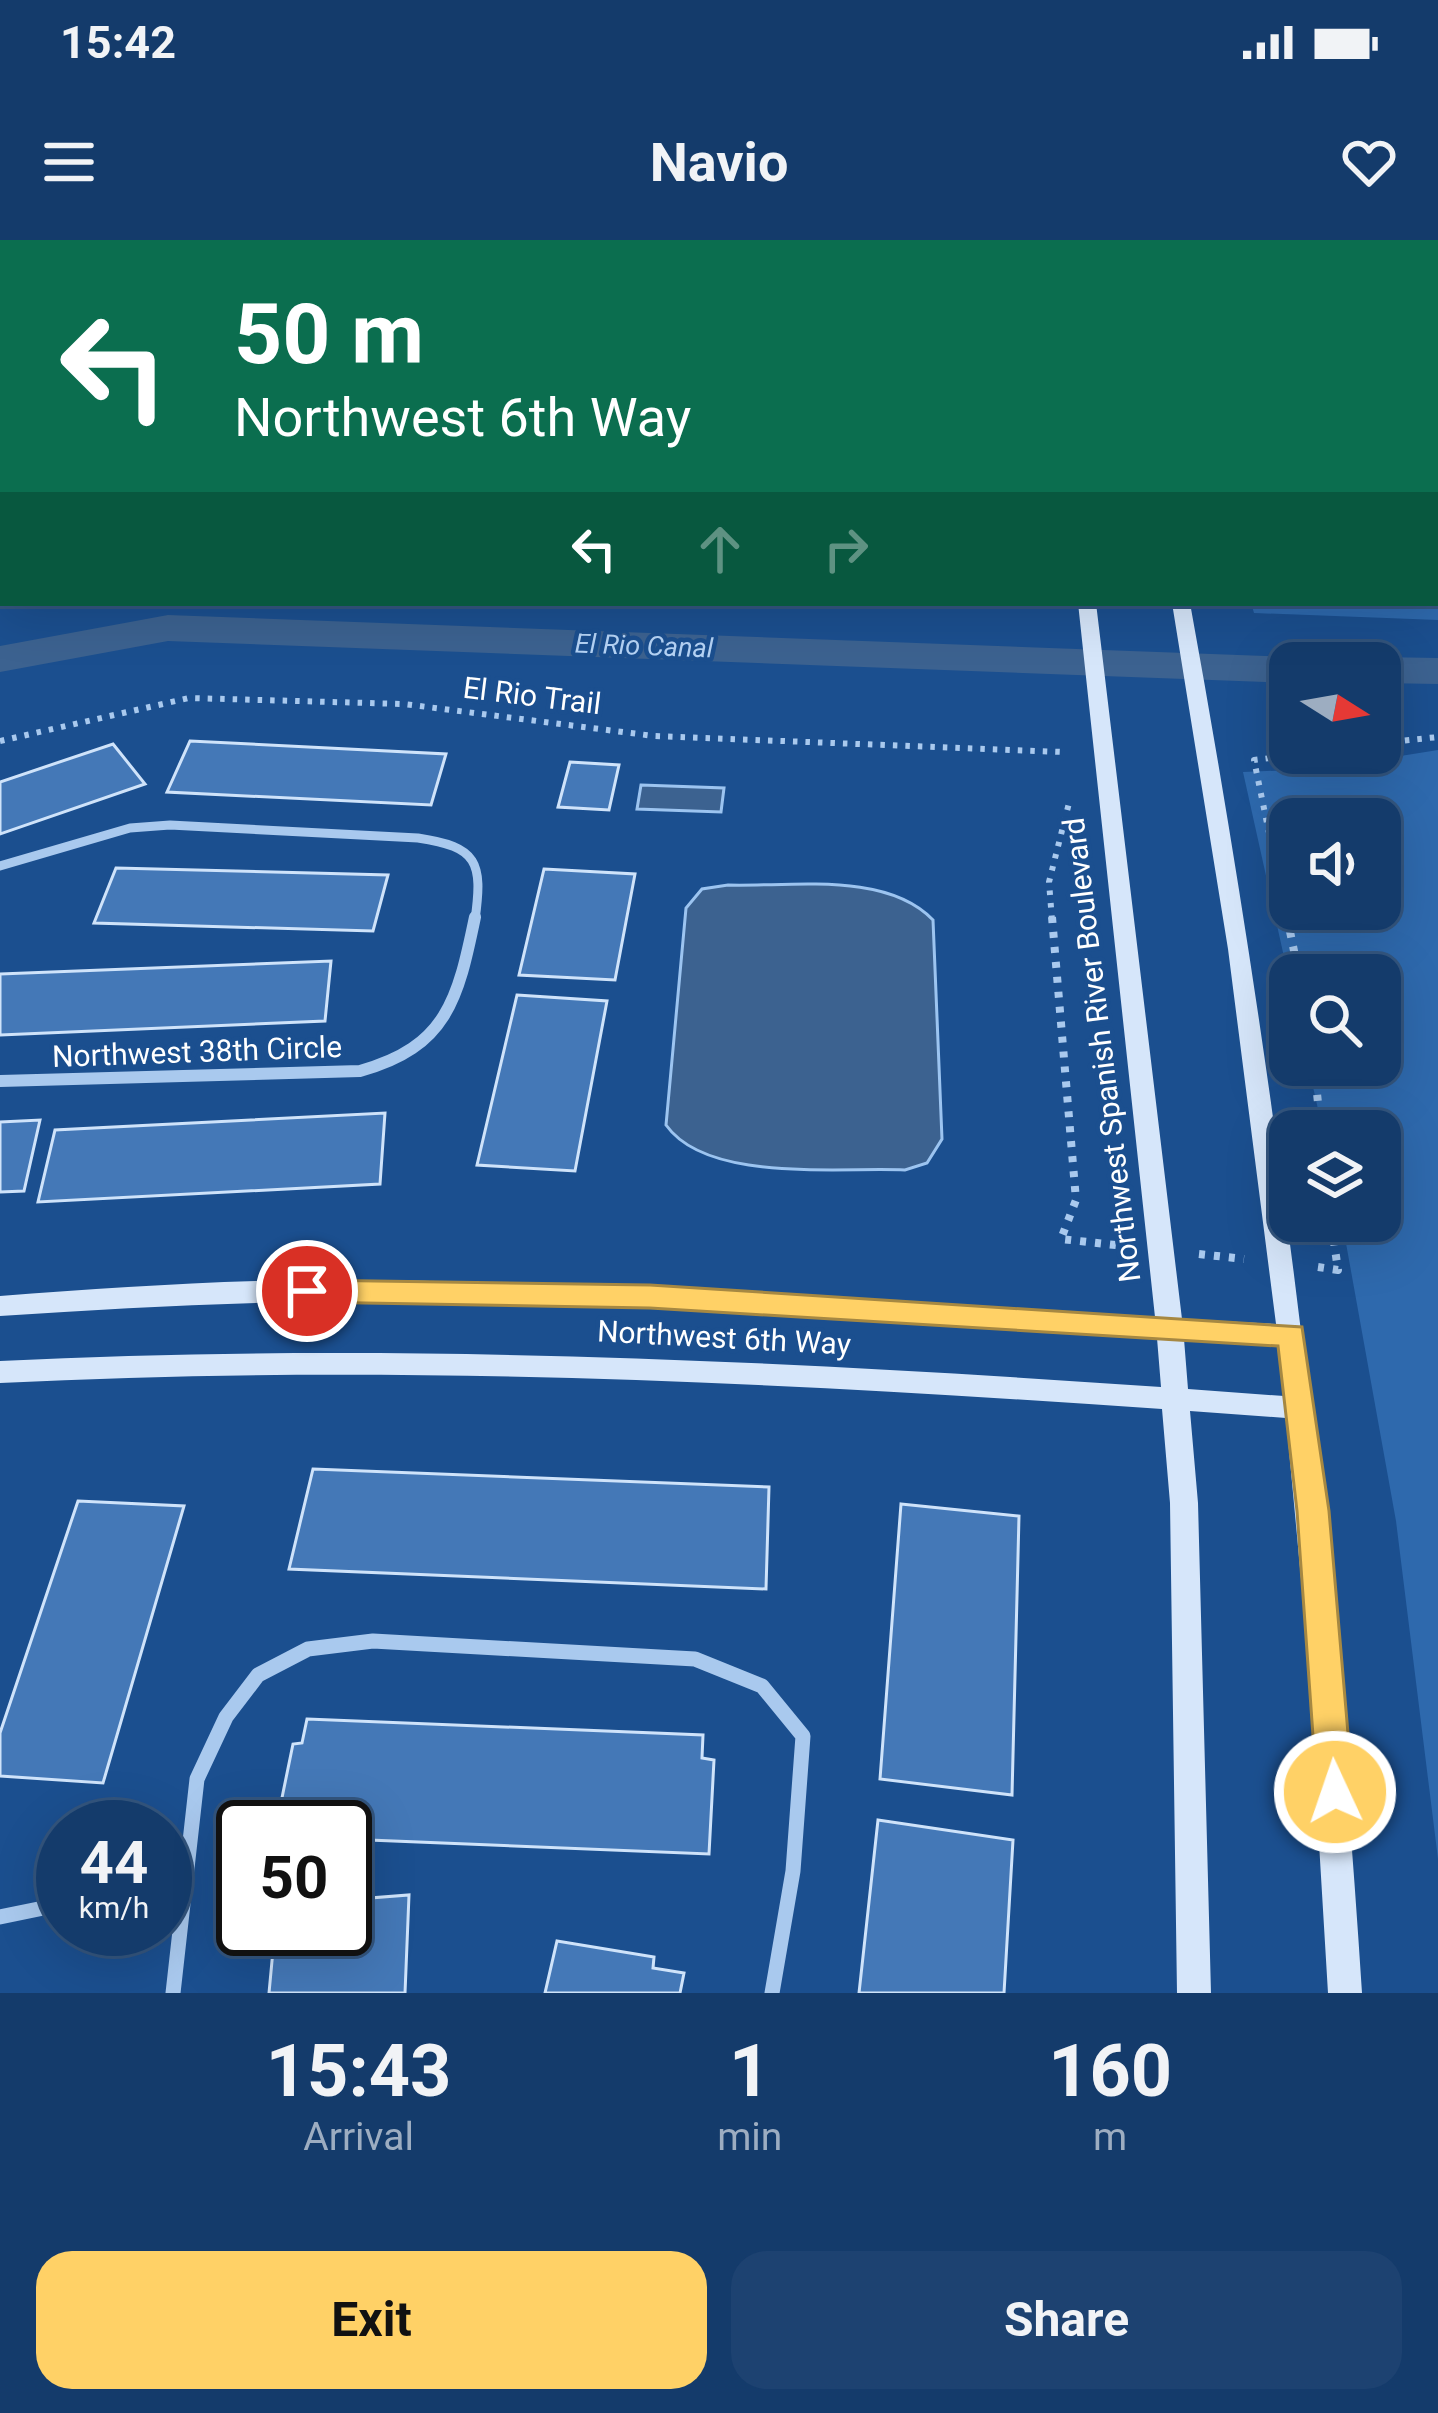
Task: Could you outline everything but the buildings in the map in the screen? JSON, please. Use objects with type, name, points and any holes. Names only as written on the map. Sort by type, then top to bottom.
[{"type":"main road","name":"Northwest Spanish River Boulevard","points":[[1087,606],[1176,1399],[1191,1674],[1194,1993]]},
{"type":"main road","points":[[1182,606],[1241,936],[1301,1408],[1330,1698],[1345,1993]]},
{"type":"main road","name":"Northwest 6th Way","points":[[0,1306],[307,1291],[650,1297],[1292,1335]]},
{"type":"main road","name":"Northwest 6th Way","points":[[0,1372],[125,1363],[424,1358],[643,1365],[1301,1408]]},
{"type":"street","name":"Northwest 38th Circle","points":[[0,866],[130,828],[170,825],[396,837],[449,843],[471,855],[480,870],[481,892],[446,1019],[426,1042],[399,1060],[360,1071],[0,1081]]},
{"type":"street","points":[[192,1821],[197,1779],[226,1717],[258,1675],[308,1649],[373,1641],[695,1659],[762,1686],[803,1736],[793,1871],[772,1993]]},
{"type":"street","points":[[0,1917],[36,1910]]},
{"type":"street","points":[[173,1993],[177,1956]]},
{"type":"path","name":"El Rio Trail","points":[[0,741],[189,698],[404,704],[654,736],[1062,749],[1065,771]]},
{"type":"path","points":[[1401,740],[1438,737]]},
{"type":"path","points":[[1269,758],[1254,760],[1295,954]]},
{"type":"path","points":[[1061,1239],[1076,1200],[1049,881],[1068,794]]},
{"type":"path","points":[[1334,1242],[1338,1270]]},
{"type":"shaded area","points":[[1252,606],[1438,606],[1438,620],[1254,613]]},
{"type":"shaded area","points":[[1438,750],[1438,1859],[1396,1521],[1346,1242],[1401,1242],[1401,1110],[1318,1110],[1313,1086],[1401,1086],[1401,954],[1283,954],[1278,930],[1401,930],[1401,798],[1269,798],[1269,889],[1243,772],[1401,774],[1401,756]]},
{"type":"shaded area","points":[[641,785],[724,788],[721,812],[637,809]]},
{"type":"shaded area","points":[[728,885],[864,888],[890,894],[933,920],[942,1139],[927,1163],[905,1170],[742,1164],[685,1143],[666,1125],[686,908],[702,889]]},
{"type":"waterway","name":"El Rio Canal","points":[[0,659],[168,628],[1269,669]]},
{"type":"waterway","name":"El Rio Canal","points":[[1401,670],[1438,671]]},
{"type":"route","points":[[307,1291],[650,1297],[1292,1335],[1313,1511],[1335,1792]]}]
